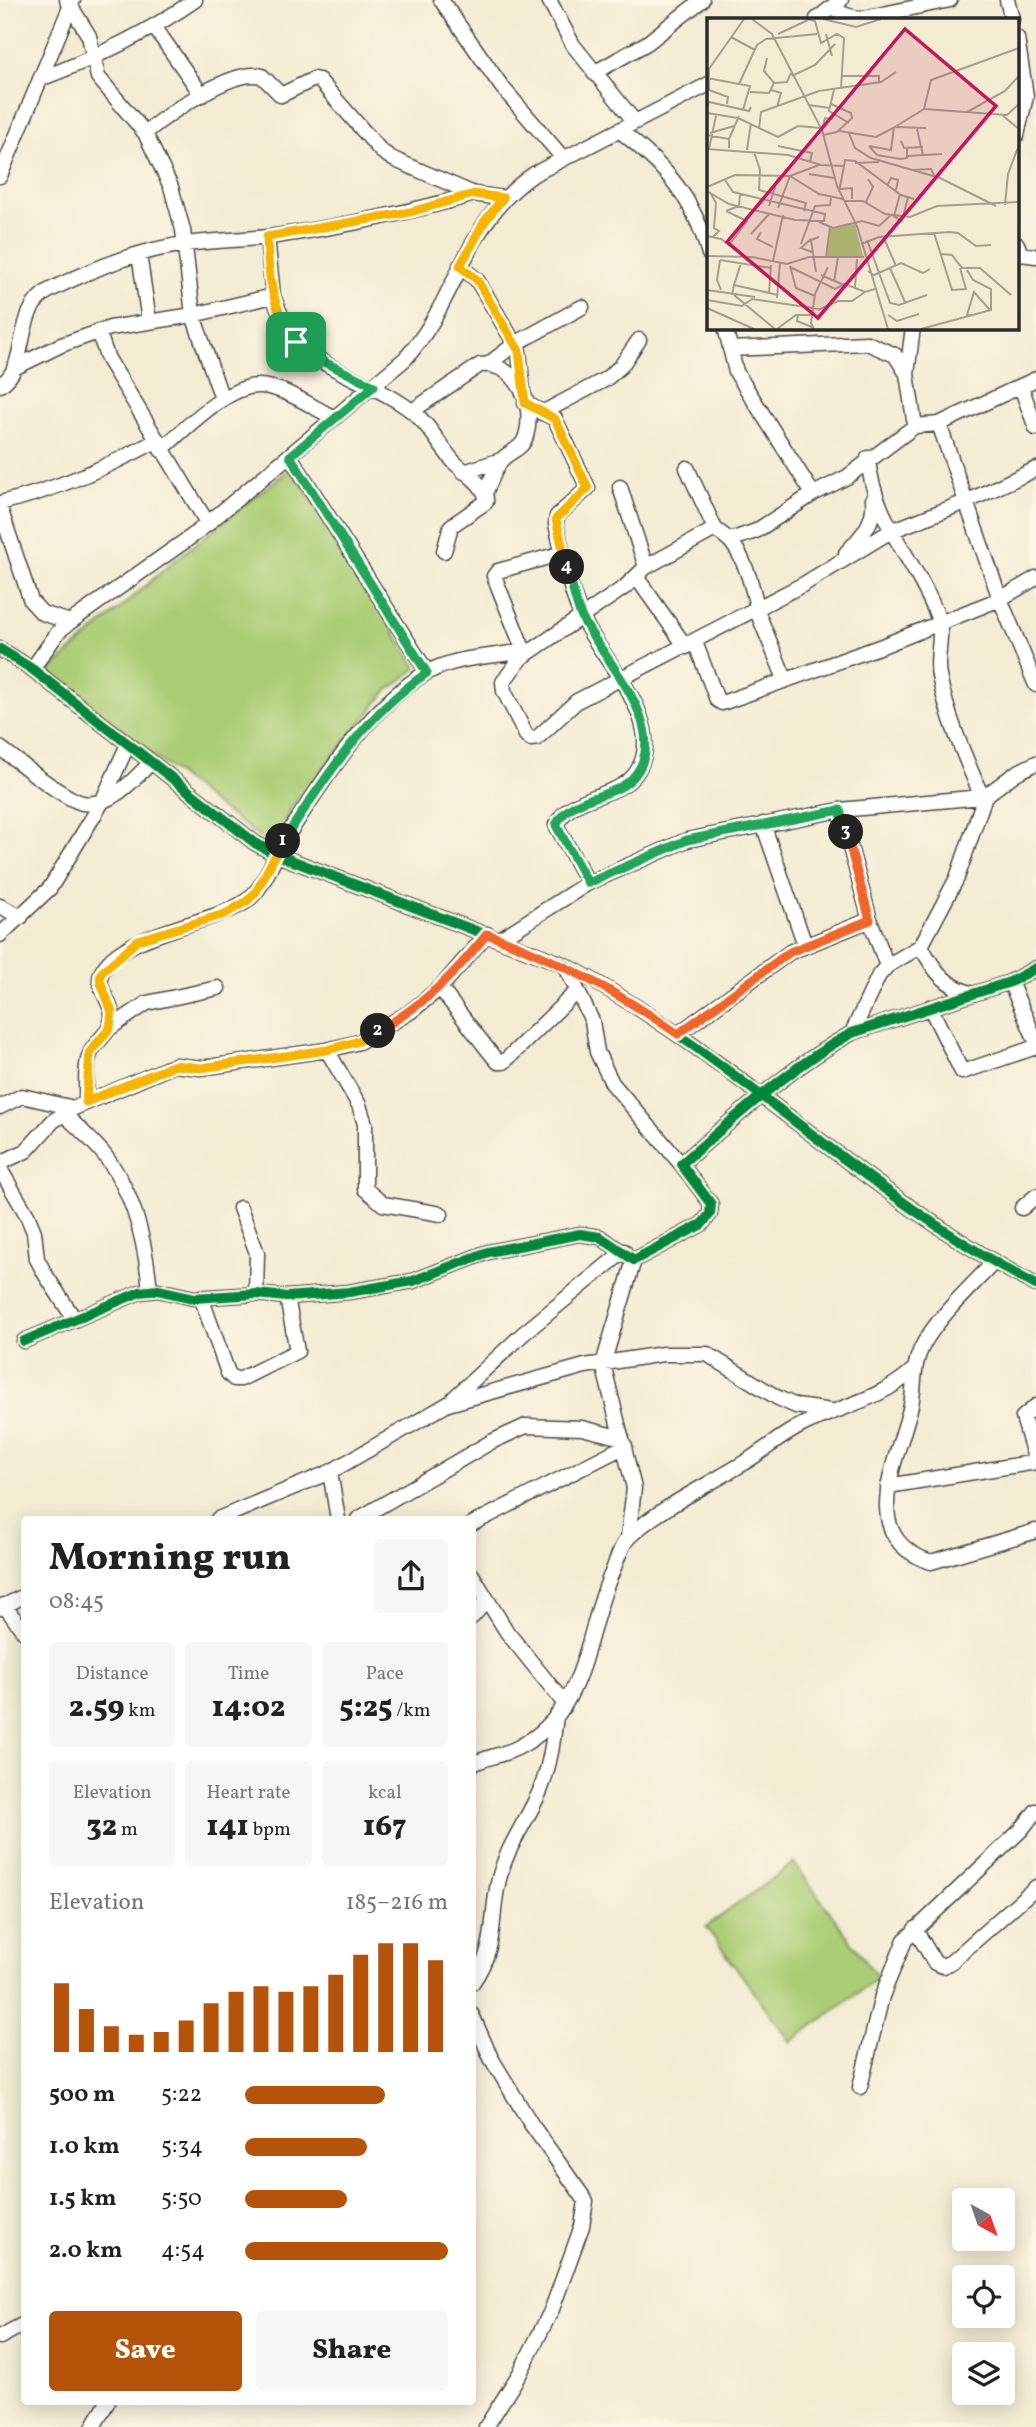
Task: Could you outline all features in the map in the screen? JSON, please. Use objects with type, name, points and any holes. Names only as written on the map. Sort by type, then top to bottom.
[{"type":"street","points":[[40,79],[93,59],[155,27],[195,0]]},
{"type":"street","points":[[441,0],[502,87],[563,158]]},
{"type":"street","points":[[549,0],[573,45],[635,122]]},
{"type":"street","points":[[594,73],[648,43],[702,0]]},
{"type":"street","points":[[864,18],[950,0]]},
{"type":"street","points":[[1007,0],[1012,18]]},
{"type":"street","points":[[70,2],[89,36],[93,59],[104,87],[145,133],[171,187],[184,244],[193,315],[222,399]]},
{"type":"street","points":[[0,176],[70,2]]},
{"type":"street","points":[[818,18],[837,3],[843,14],[856,18]]},
{"type":"street","points":[[155,27],[202,95]]},
{"type":"street","points":[[1018,44],[1026,96],[1018,131]]},
{"type":"street","points":[[145,133],[202,95],[254,74],[262,76],[281,95],[314,79],[319,80],[381,151],[410,167],[474,194],[503,198]]},
{"type":"street","points":[[32,669],[59,631],[208,524],[374,386],[416,347],[485,221],[503,198],[528,178],[563,158],[707,85]]},
{"type":"street","points":[[619,130],[671,176],[705,222]]},
{"type":"street","points":[[0,385],[9,379],[14,369],[25,323],[40,298],[51,290],[139,254],[184,244],[267,237],[410,212],[474,194]]},
{"type":"street","points":[[267,237],[273,296],[287,330],[306,351],[374,386],[412,411],[485,493]]},
{"type":"street","points":[[1018,246],[1021,254],[1036,256]]},
{"type":"street","points":[[139,254],[149,321]]},
{"type":"street","points":[[460,266],[477,280],[519,351],[527,435],[520,448],[501,460],[464,472]]},
{"type":"street","points":[[14,369],[98,331],[193,315],[273,296]]},
{"type":"street","points":[[412,411],[464,374],[487,365],[515,344],[582,307]]},
{"type":"street","points":[[725,329],[742,383],[813,494]]},
{"type":"street","points":[[913,329],[907,374],[915,426]]},
{"type":"street","points":[[98,331],[108,359],[208,524]]},
{"type":"street","points":[[542,413],[606,379],[621,366],[639,340]]},
{"type":"street","points":[[730,349],[867,344],[895,355],[907,374]]},
{"type":"street","points":[[487,365],[508,371],[524,398],[542,413],[555,419],[588,488],[556,519],[563,553],[581,616],[621,680],[647,734],[643,761],[628,782],[586,799],[559,819],[556,825],[588,883]]},
{"type":"street","points":[[730,540],[756,531],[813,494],[847,477],[868,458],[915,426],[939,424],[1036,379]]},
{"type":"street","points":[[70,622],[42,613],[31,601],[0,506],[106,468],[159,445],[222,399],[251,386],[266,387],[335,418]]},
{"type":"street","points":[[1021,387],[1036,428]]},
{"type":"street","points":[[939,424],[968,501],[999,599],[1036,685]]},
{"type":"street","points":[[290,456],[427,673]]},
{"type":"street","points":[[804,584],[847,552],[869,526],[875,509],[868,458]]},
{"type":"street","points":[[444,551],[452,526],[486,502],[485,493],[501,460]]},
{"type":"street","points":[[687,468],[715,529],[730,540],[752,587],[785,679]]},
{"type":"street","points":[[715,529],[642,572],[528,650],[511,669],[503,681],[504,691],[531,739],[542,734],[577,701],[804,584],[891,531],[968,501],[1036,468]]},
{"type":"street","points":[[620,487],[642,572],[690,645],[719,702],[999,599],[1036,578]]},
{"type":"street","points":[[852,1033],[873,986],[887,966],[921,946],[957,878],[984,797],[955,735],[939,675],[940,622],[923,583],[891,531],[871,487]]},
{"type":"street","points":[[528,650],[494,576],[498,572],[563,553]]},
{"type":"street","points":[[0,649],[32,669],[240,833],[275,854],[565,965],[618,994],[678,1034],[929,1220],[1035,1286]]},
{"type":"street","points":[[110,1028],[112,1012],[100,980],[101,973],[138,940],[225,914],[247,901],[256,892],[275,854],[330,771],[400,691],[427,673],[470,658],[528,650]]},
{"type":"street","points":[[0,935],[50,888],[102,802],[128,744]]},
{"type":"street","points":[[0,748],[82,803],[102,802],[133,781],[151,762]]},
{"type":"street","points":[[0,1163],[26,1151],[52,1121],[75,1108],[175,1065],[201,1068],[327,1050],[359,1041],[410,1012],[440,988],[493,936],[588,883],[669,846],[763,824],[840,810],[984,797],[1036,763]]},
{"type":"street","points":[[840,810],[870,920],[887,966]]},
{"type":"street","points":[[763,824],[805,945]]},
{"type":"street","points":[[0,905],[21,916]]},
{"type":"street","points":[[678,1034],[784,957],[805,945],[870,920]]},
{"type":"street","points":[[921,946],[937,974],[959,990],[973,994]]},
{"type":"street","points":[[225,1516],[330,1472],[448,1404],[524,1333],[629,1256],[702,1224],[710,1214],[710,1204],[681,1164],[612,1083],[597,1052],[592,1021],[565,965]]},
{"type":"street","points":[[681,1164],[762,1096],[852,1033],[1010,982],[1036,968]]},
{"type":"street","points":[[1010,982],[1036,1041]]},
{"type":"street","points":[[75,1108],[90,1052],[110,1028],[147,1003],[218,988]]},
{"type":"street","points":[[440,988],[498,1062],[504,1062],[577,991]]},
{"type":"street","points":[[930,1007],[962,1072],[1036,1047]]},
{"type":"street","points":[[327,1050],[359,1105],[365,1124],[365,1189],[383,1204],[441,1214]]},
{"type":"street","points":[[0,1107],[22,1096],[75,1108],[124,1189],[146,1247],[150,1291]]},
{"type":"street","points":[[0,1169],[34,1231],[37,1259],[75,1320]]},
{"type":"street","points":[[1022,1208],[1036,1196]]},
{"type":"street","points":[[240,1208],[257,1253],[256,1293]]},
{"type":"street","points":[[24,1341],[140,1292],[201,1297],[256,1293],[287,1297],[413,1281],[488,1252],[580,1234],[600,1237],[629,1256]]},
{"type":"street","points":[[476,1762],[492,1754],[516,1749],[560,1710],[578,1685],[600,1600],[628,1537],[634,1488],[603,1364],[629,1256]]},
{"type":"street","points":[[994,1262],[926,1338],[912,1371],[912,1402],[888,1486],[888,1520],[893,1535],[904,1549],[931,1562],[1036,1531]]},
{"type":"street","points":[[201,1297],[228,1373],[234,1379],[241,1379],[298,1351],[287,1297]]},
{"type":"street","points":[[448,1404],[544,1376],[603,1364],[663,1354],[707,1354],[778,1398],[796,1406],[831,1411]]},
{"type":"street","points":[[628,1537],[672,1505],[746,1462],[780,1436],[831,1411],[873,1398],[895,1386],[912,1371]]},
{"type":"street","points":[[888,1486],[1036,1462],[1023,1417],[1036,1406]]},
{"type":"street","points":[[363,1516],[491,1442],[526,1426],[582,1428],[624,1442]]},
{"type":"street","points":[[476,1522],[624,1442]]},
{"type":"street","points":[[330,1472],[337,1516]]},
{"type":"street","points":[[476,1582],[560,1710],[550,1764],[539,1793],[506,1856],[498,1882],[489,1952],[476,1976]]},
{"type":"street","points":[[21,1597],[2,1606],[21,1628]]},
{"type":"street","points":[[476,1612],[487,1600]]},
{"type":"street","points":[[860,2088],[882,1996],[902,1946],[915,1929],[1021,1830],[1036,1811]]},
{"type":"street","points":[[915,1929],[935,1963],[943,1966],[1036,1887]]},
{"type":"street","points":[[476,2024],[491,2058],[524,2113],[586,2201],[582,2227],[552,2309],[520,2373],[486,2427]]},
{"type":"street","points":[[0,2337],[21,2326]]},
{"type":"street","points":[[93,2427],[106,2405]]},
{"type":"green space","points":[[291,468],[417,668],[386,692],[291,808],[277,839],[269,843],[214,804],[49,671],[175,560]]},
{"type":"green space","points":[[794,1863],[878,1978],[791,2042],[706,1927]]},
{"type":"cycle path","points":[[0,649],[32,669],[255,843],[275,854],[565,965],[686,1040],[915,1210],[974,1250],[1036,1285]]},
{"type":"cycle path","points":[[24,1341],[140,1292],[158,1290],[194,1298],[256,1294],[287,1297],[349,1292],[413,1281],[488,1252],[580,1234],[600,1237],[634,1260],[702,1224],[710,1214],[711,1204],[681,1164],[807,1061],[852,1033],[1010,982],[1036,968]]},
{"type":"route","points":[[474,194],[503,198],[477,233],[460,266],[477,280],[519,351],[525,403],[529,408],[555,419],[588,488],[557,516],[556,524],[581,616],[621,680],[647,734],[648,747],[636,775],[618,788],[586,799],[572,808],[559,819],[556,825],[558,832],[588,883],[687,840],[840,810],[870,920],[790,952],[678,1034],[618,994],[565,965],[487,934],[440,988],[410,1012],[359,1041],[327,1050],[201,1068],[175,1065],[86,1102],[87,1063],[90,1052],[110,1028],[112,1012],[100,980],[101,973],[138,940],[225,914],[247,901],[256,892],[275,854],[330,771],[387,704],[400,691],[427,673],[290,456],[374,386],[320,360],[296,342],[281,318],[273,296],[268,274],[267,237],[410,212],[474,194]]}]
